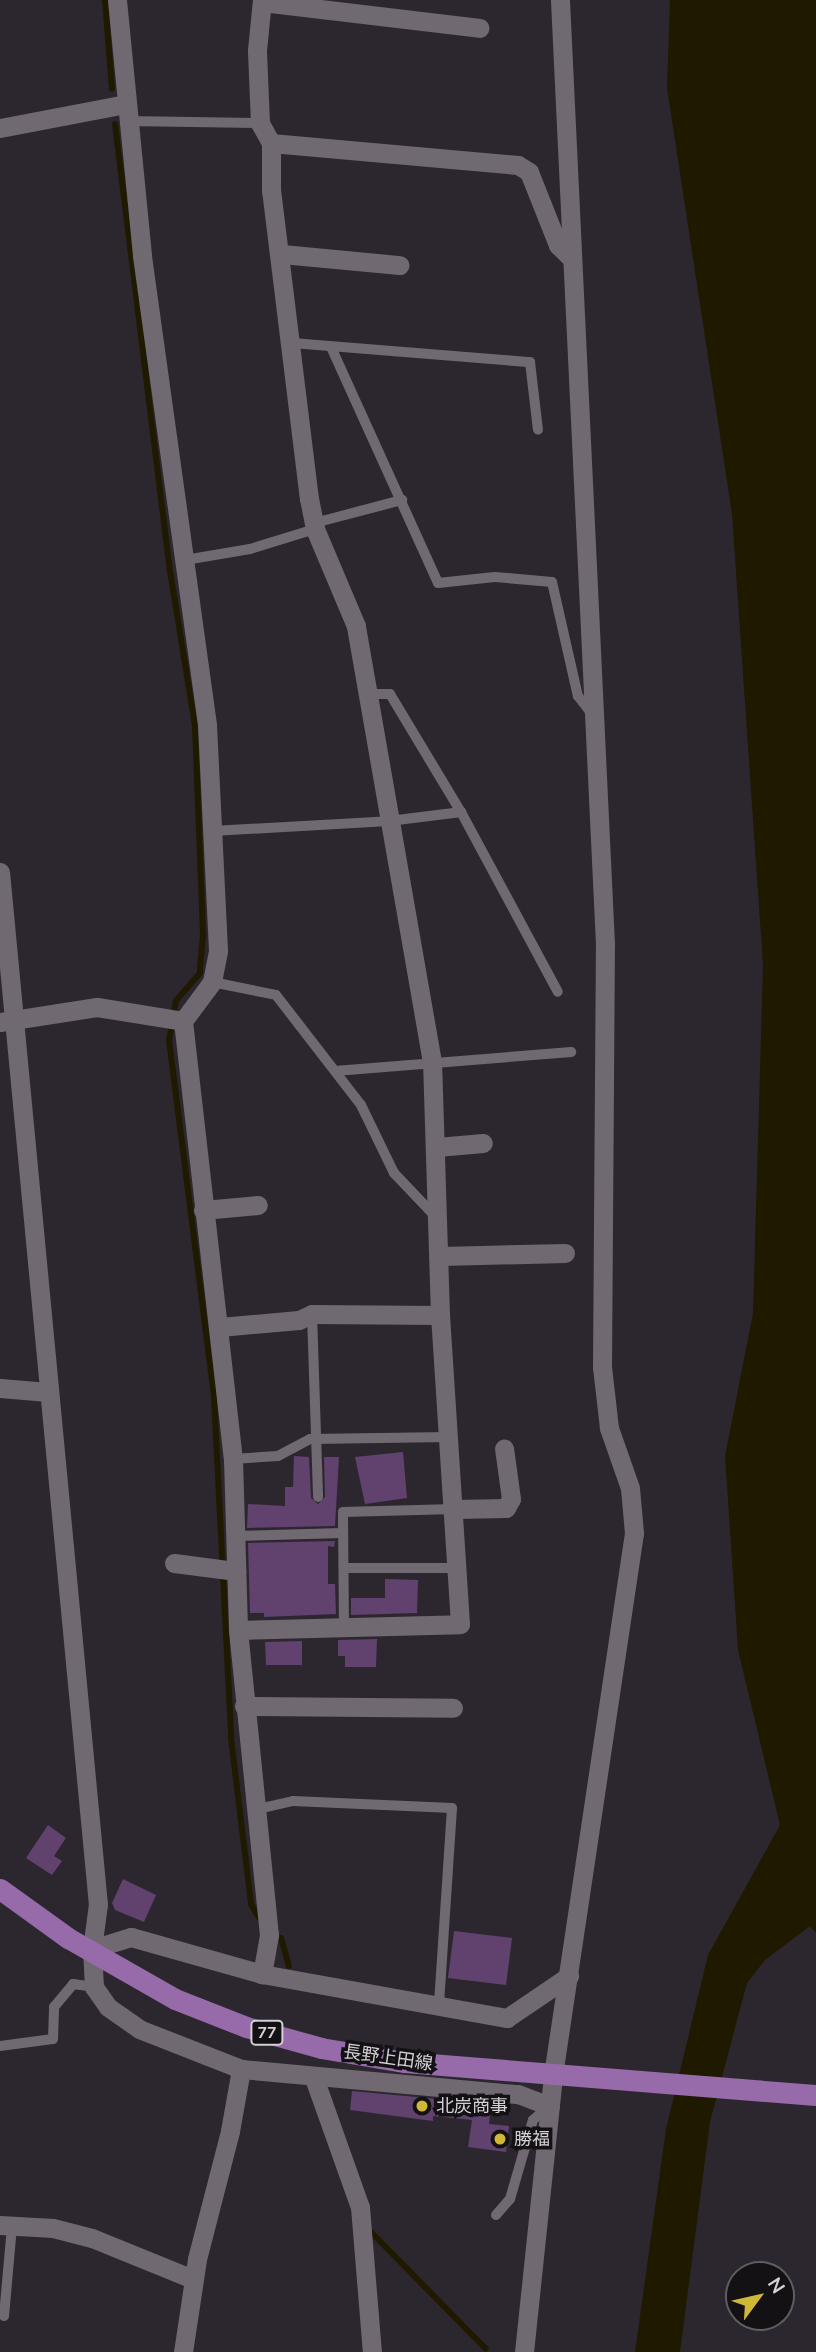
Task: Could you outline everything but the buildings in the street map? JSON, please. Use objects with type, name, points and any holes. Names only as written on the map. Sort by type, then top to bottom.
[{"type":"main road","name":"長野上田線","points":[[0,1889],[26,1910],[138,1980],[194,2008],[321,2048],[405,2062],[816,2095]]},
{"type":"street","points":[[117,0],[126,113],[207,725],[218,951],[212,982],[183,1021],[233,1459],[238,1630],[254,1810],[269,1935],[262,1974]]},
{"type":"street","points":[[524,2352],[550,2106],[561,2076],[569,1976],[634,1533],[630,1488],[610,1428],[602,1367],[605,944],[569,256],[559,0]]},
{"type":"street","points":[[238,1630],[344,1630],[460,1624],[455,1509],[440,1315],[440,1221],[432,1062],[356,626],[315,529],[282,254],[271,191],[271,143],[260,123],[257,50],[262,1],[479,28]]},
{"type":"street","points":[[0,128],[126,113]]},
{"type":"street","points":[[271,143],[518,165],[529,172],[558,245],[569,256]]},
{"type":"street","points":[[282,254],[399,265]]},
{"type":"street","points":[[0,872],[7,1021],[48,1392],[98,1904],[92,1949],[94,1987],[108,2007],[139,2029],[241,2069],[314,2078],[518,2094],[550,2106]]},
{"type":"street","points":[[7,1021],[97,1006],[183,1021]]},
{"type":"street","points":[[437,1147],[483,1143]]},
{"type":"street","points":[[203,1210],[258,1205]]},
{"type":"street","points":[[441,1256],[565,1253]]},
{"type":"street","points":[[220,1327],[299,1320],[312,1314],[440,1315]]},
{"type":"street","points":[[0,1388],[48,1392]]},
{"type":"street","points":[[455,1509],[506,1508],[511,1499],[504,1448]]},
{"type":"street","points":[[174,1563],[236,1571]]},
{"type":"street","points":[[244,1706],[453,1708]]},
{"type":"street","points":[[92,1949],[131,1937],[262,1974],[507,2018],[569,1976]]},
{"type":"street","points":[[183,2352],[193,2279],[241,2069]]},
{"type":"street","points":[[314,2078],[360,2207],[372,2352]]},
{"type":"street","points":[[6,2226],[53,2228],[92,2238],[193,2279]]},
{"type":"lane","points":[[126,113],[260,123]]},
{"type":"lane","points":[[292,343],[530,362],[538,430]]},
{"type":"lane","points":[[331,347],[438,583],[495,577],[552,582],[578,695],[592,714]]},
{"type":"lane","points":[[185,560],[250,549],[315,529],[322,522],[402,500]]},
{"type":"lane","points":[[368,694],[390,694],[461,812],[558,992]]},
{"type":"lane","points":[[212,831],[389,821],[461,812]]},
{"type":"lane","points":[[212,982],[276,995],[361,1105],[394,1173],[440,1221]]},
{"type":"lane","points":[[335,1071],[571,1052]]},
{"type":"lane","points":[[312,1314],[318,1497]]},
{"type":"lane","points":[[233,1459],[278,1456],[316,1439],[449,1437]]},
{"type":"lane","points":[[344,1630],[343,1512],[455,1509]]},
{"type":"lane","points":[[235,1536],[343,1533]]},
{"type":"lane","points":[[344,1568],[457,1568]]},
{"type":"lane","points":[[254,1810],[293,1801],[452,1808],[439,2006]]},
{"type":"lane","points":[[0,2046],[52,2039],[54,2007],[73,1984],[94,1987]]},
{"type":"lane","points":[[496,2215],[510,2199],[533,2120],[550,2106]]},
{"type":"lane","points":[[4,2316],[6,2226]]},
{"type":"shaded area","points":[[670,0],[816,0],[816,1933],[810,1926],[765,1960],[747,1983],[710,2122],[680,2352],[635,2352],[666,2129],[708,1955],[780,1825],[738,1650],[725,1456],[753,1313],[763,965],[732,514],[667,88]]},
{"type":"waterway","points":[[105,0],[112,89]]},
{"type":"waterway","points":[[115,124],[170,571],[195,726],[203,935],[200,973],[176,1001],[169,1040],[214,1397],[231,1738],[251,1904],[259,1918]]},
{"type":"waterway","points":[[281,1938],[289,1966]]},
{"type":"waterway","points":[[370,2231],[486,2349]]},
{"type":"place","name":"北炭商事","points":[[422,2106]]},
{"type":"place","name":"勝福","points":[[500,2139]]}]
